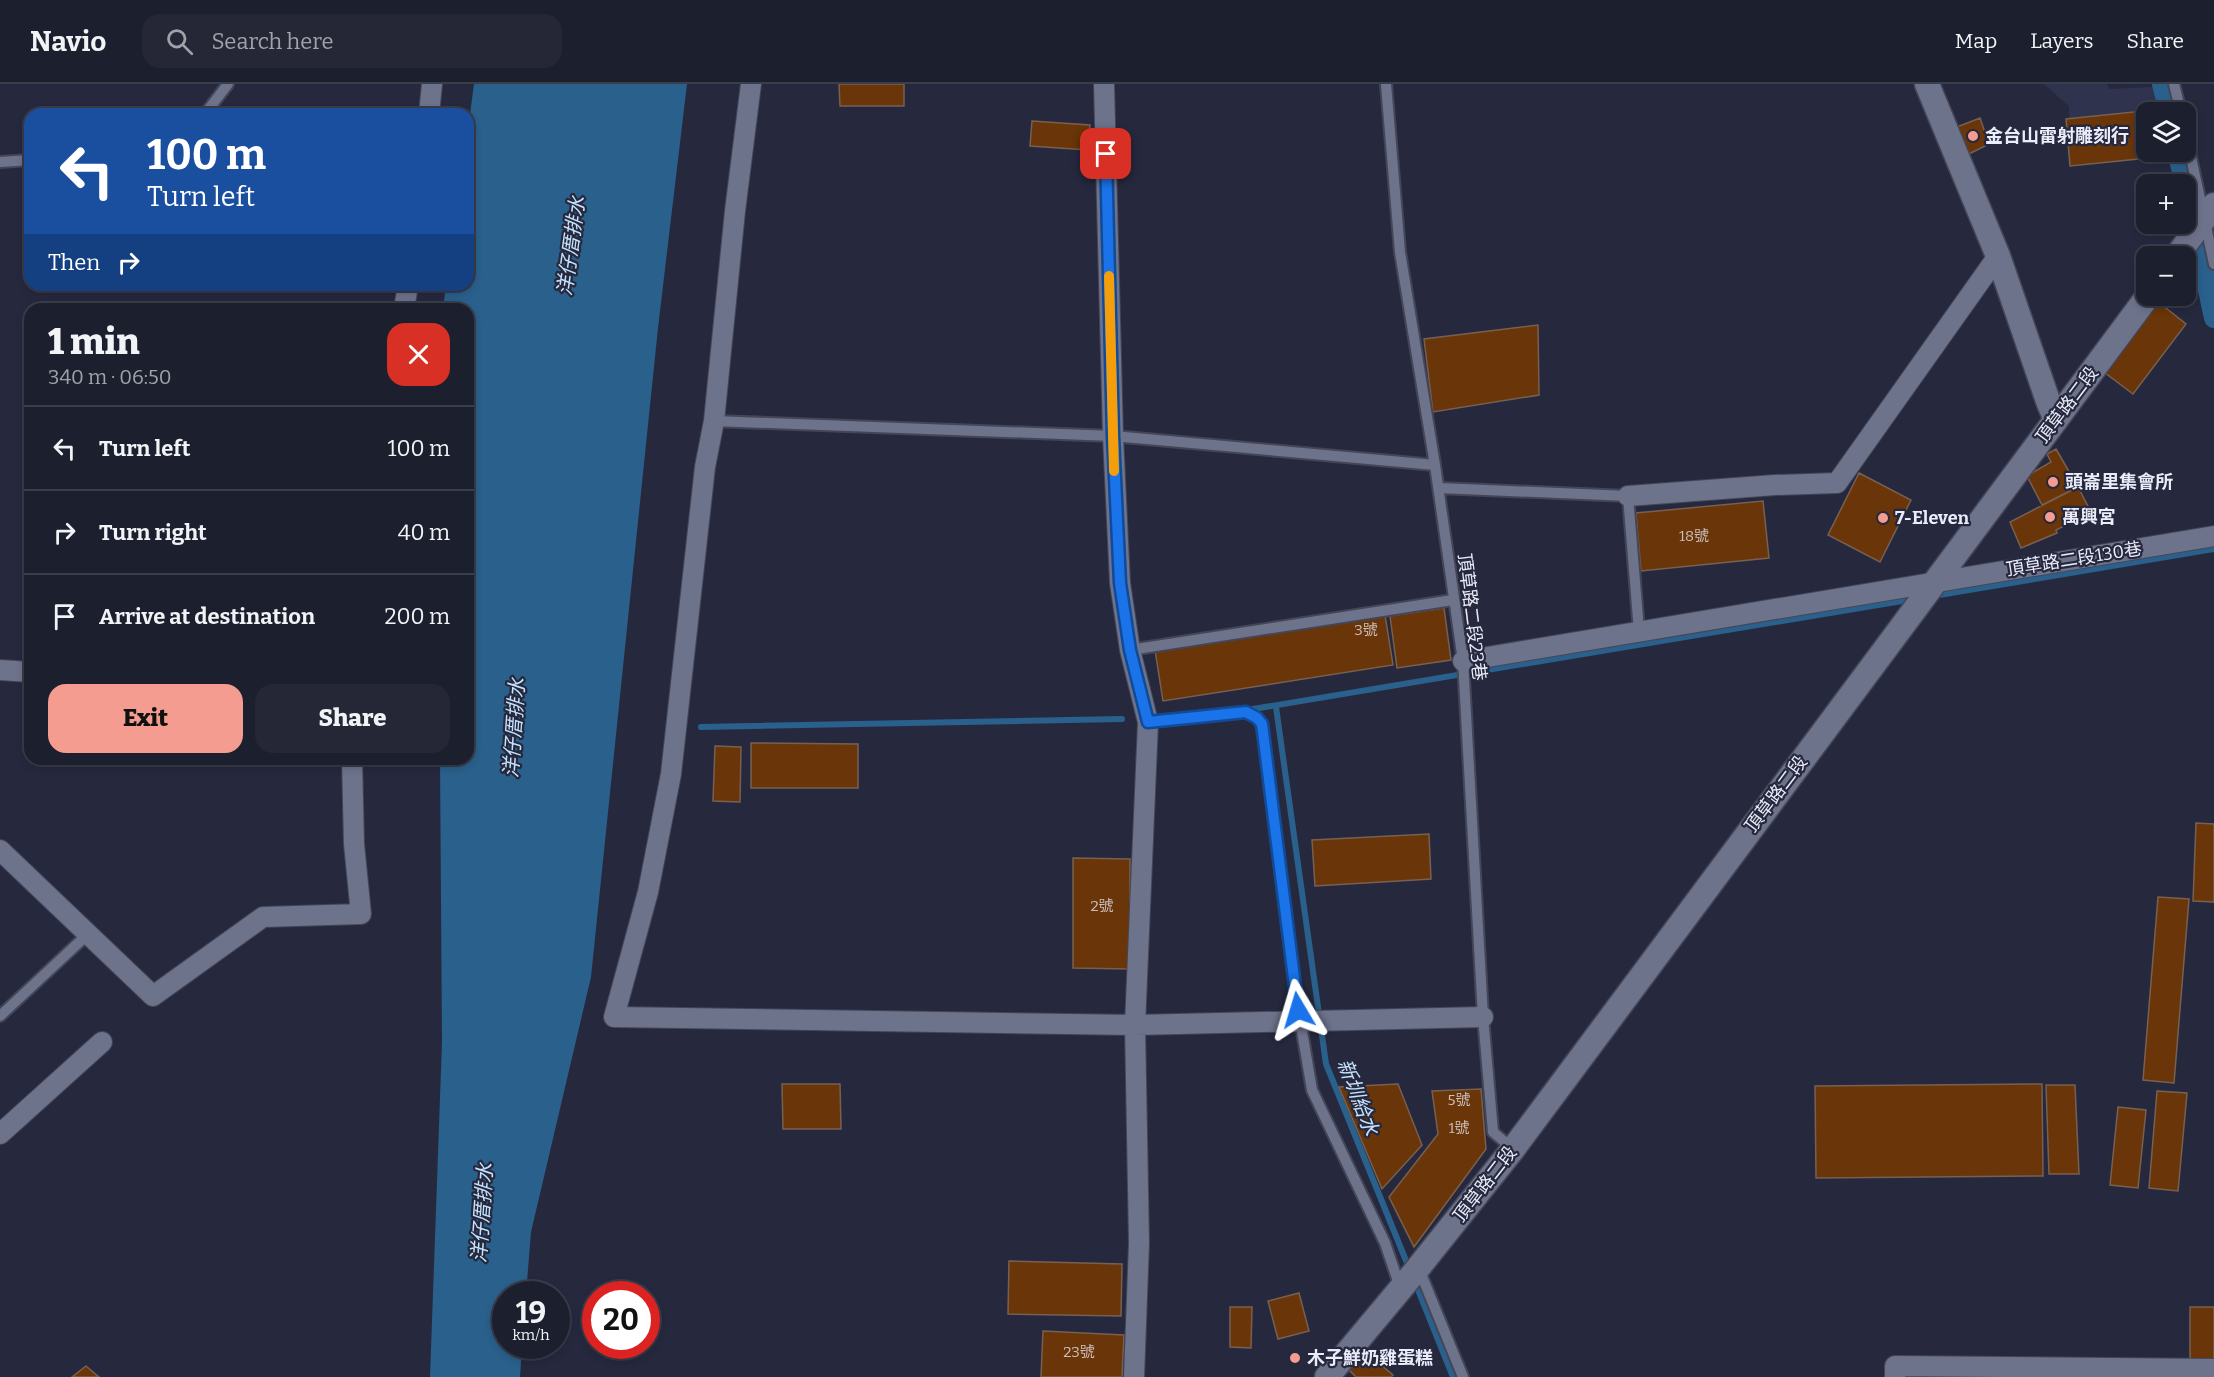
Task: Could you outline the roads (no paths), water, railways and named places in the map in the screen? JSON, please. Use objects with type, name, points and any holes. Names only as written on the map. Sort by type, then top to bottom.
[{"type":"street","points":[[430,108],[432,84]]},
{"type":"street","points":[[752,84],[735,211],[714,421],[705,467],[671,774],[648,892],[614,1017],[1135,1025],[1483,1017]]},
{"type":"street","points":[[1104,84],[1113,436],[1120,583],[1130,650],[1148,722],[1135,1025],[1139,1243],[1134,1377]]},
{"type":"street","points":[[1928,84],[1998,256],[2056,420]]},
{"type":"street","points":[[2184,246],[2209,212]]},
{"type":"street","points":[[1628,496],[1774,485],[1837,483],[1998,256]]},
{"type":"street","name":"頂草路二段","points":[[1327,1377],[1401,1290],[1513,1149],[2141,306]]},
{"type":"street","name":"頂草路二段130巷","points":[[1463,661],[2214,536]]},
{"type":"street","points":[[0,670],[24,672]]},
{"type":"street","points":[[2,855],[89,933],[153,996],[263,917],[362,914],[354,844],[352,765]]},
{"type":"street","points":[[0,1134],[102,1042]]},
{"type":"street","points":[[1895,1377],[1895,1366],[2214,1369]]},
{"type":"lane","points":[[210,108],[228,84]]},
{"type":"lane","name":"頂草路二段23巷","points":[[1386,84],[1400,252],[1439,488],[1463,661],[1483,1017],[1493,1132],[1513,1149]]},
{"type":"lane","points":[[2174,84],[2178,102]]},
{"type":"lane","points":[[0,162],[24,160]]},
{"type":"lane","points":[[2194,162],[2209,212],[2214,264]]},
{"type":"lane","points":[[714,421],[1113,436],[1435,465]]},
{"type":"lane","points":[[1439,488],[1628,496],[1639,632]]},
{"type":"lane","points":[[1130,650],[1453,600]]},
{"type":"lane","points":[[1148,722],[1246,712],[1262,724],[1300,1023],[1312,1090],[1385,1243],[1401,1290]]},
{"type":"lane","points":[[0,1016],[89,933]]},
{"type":"lane","points":[[1418,1268],[1463,1377]]},
{"type":"water","name":"洋仔厝排水","points":[[474,84],[687,84],[658,328],[591,977],[531,1232],[527,1281],[492,1281],[492,1359],[521,1359],[520,1377],[430,1377],[442,1042],[440,765],[474,765],[474,303],[444,303],[445,291],[474,291],[474,108],[471,108]]},
{"type":"waterway","points":[[2162,84],[2166,102]]},
{"type":"waterway","points":[[2180,162],[2182,174]]},
{"type":"waterway","points":[[2196,234],[2214,318]]},
{"type":"waterway","points":[[1933,596],[2214,549]]},
{"type":"waterway","points":[[1247,710],[1914,599]]},
{"type":"waterway","name":"新圳給水","points":[[1276,707],[1326,1064],[1409,1268]]},
{"type":"waterway","points":[[701,727],[1122,719]]},
{"type":"waterway","name":"新圳給水","points":[[1414,1280],[1453,1377]]},
{"type":"place","name":"金台山雷射雕刻行","points":[[1973,136]]},
{"type":"place","name":"頭崙里集會所","points":[[2053,482]]},
{"type":"place","name":"萬興宮","points":[[2050,517]]},
{"type":"place","name":"7-Eleven","points":[[1883,518]]},
{"type":"place","name":"木子鮮奶雞蛋糕","points":[[1295,1358]]}]
